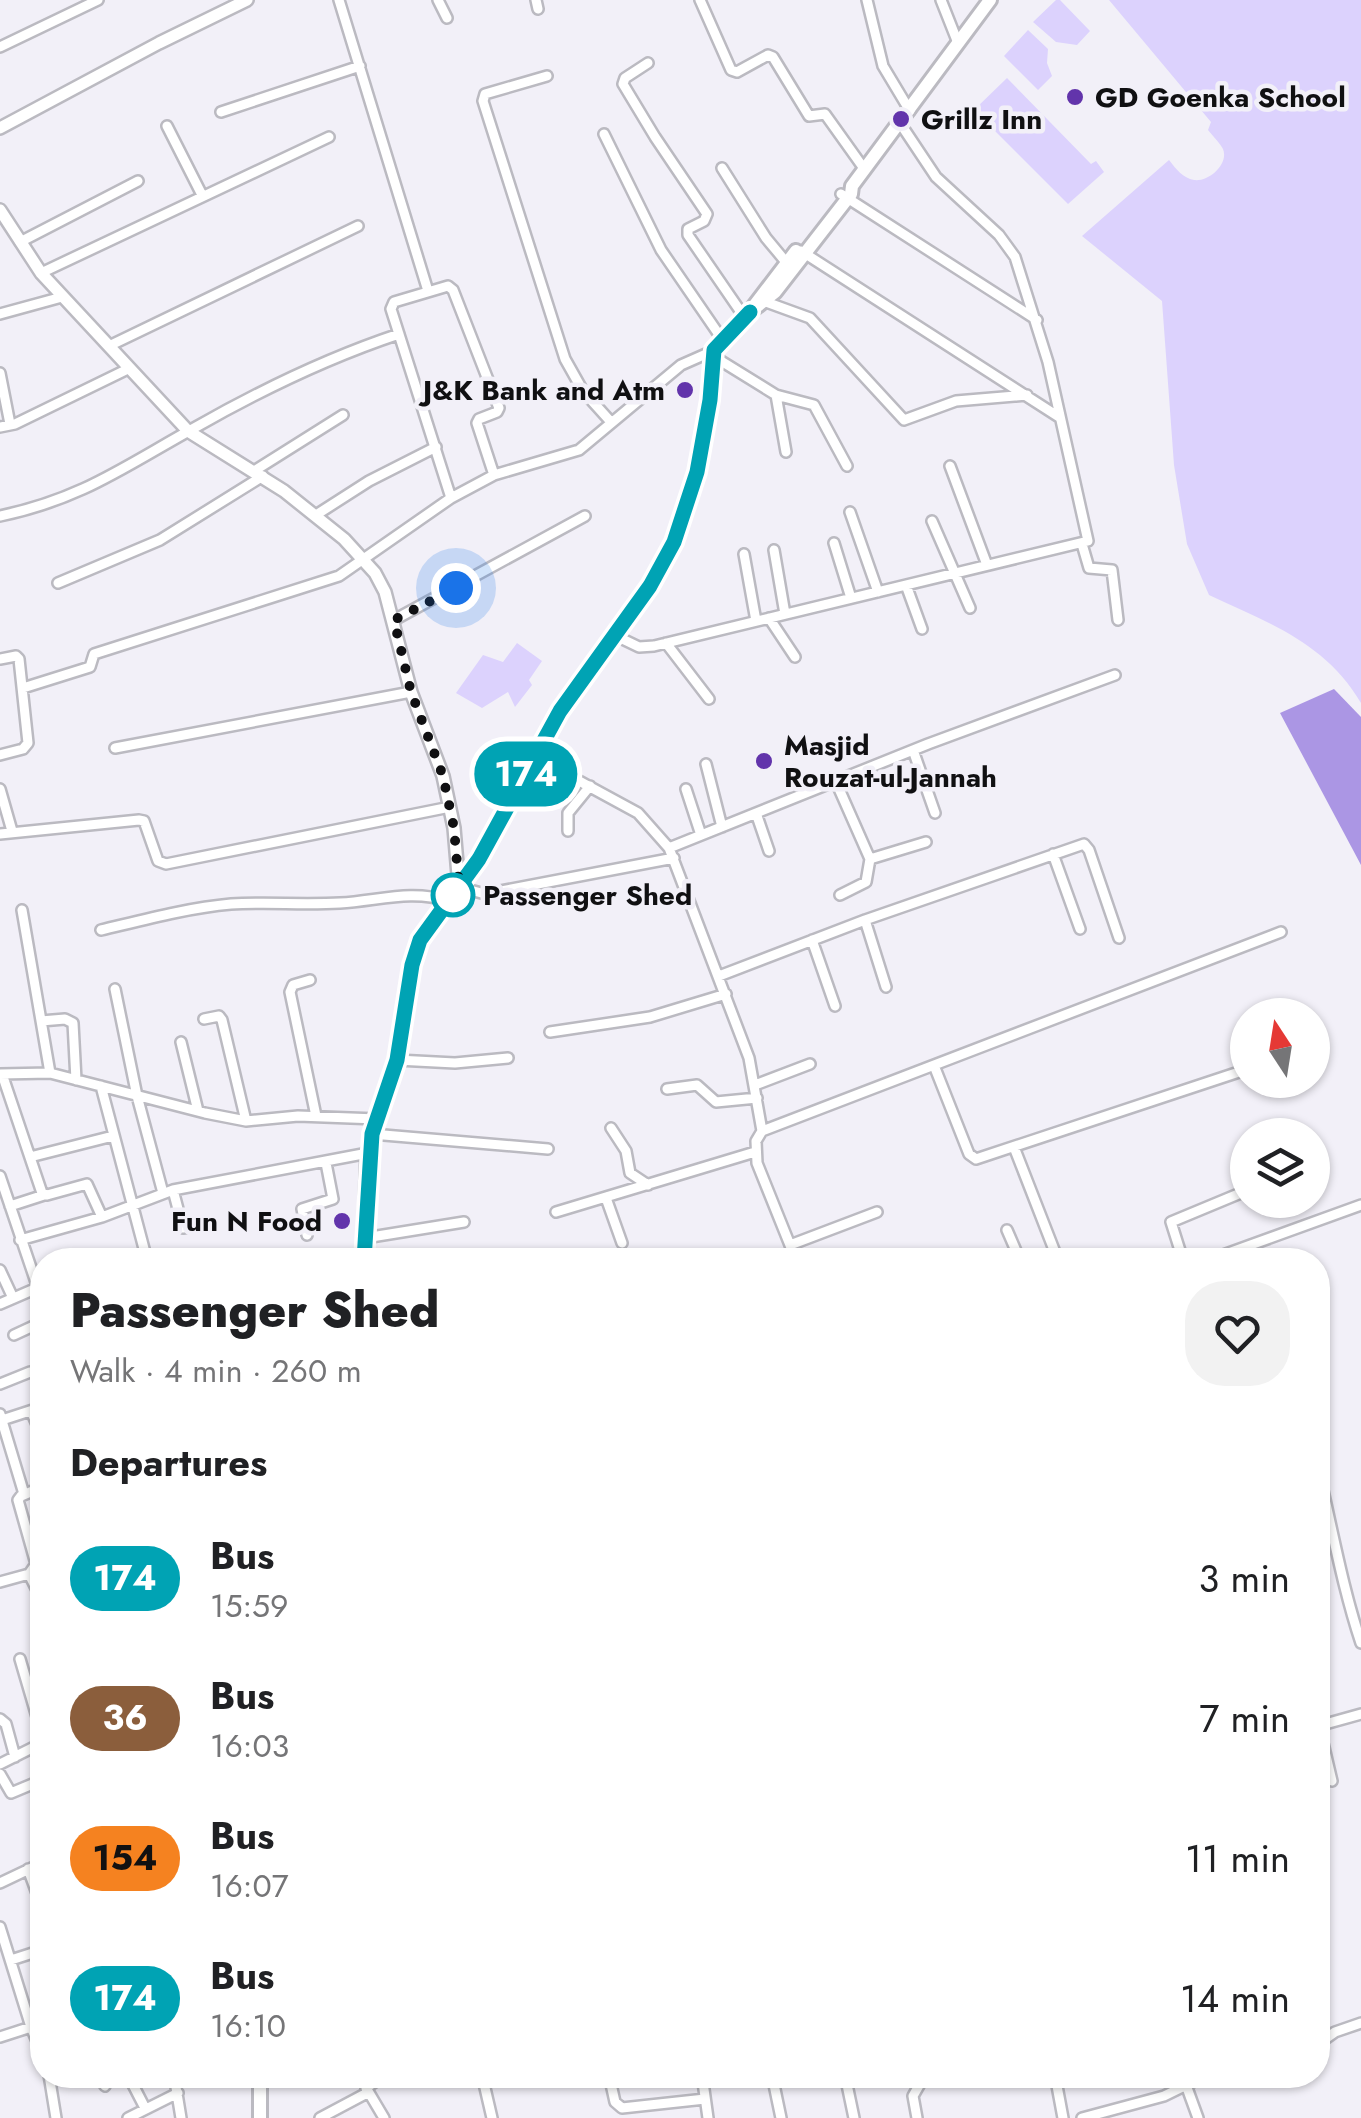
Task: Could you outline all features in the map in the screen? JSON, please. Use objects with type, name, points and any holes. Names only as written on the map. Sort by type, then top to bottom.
[{"type":"main road","points":[[365,1248],[368,1153],[397,1060],[418,947],[495,834],[573,690],[650,586],[683,521],[706,427],[717,349],[748,315],[766,302],[990,0]]},
{"type":"main road","points":[[748,315],[786,262],[801,251]]},
{"type":"main road","points":[[261,2088],[262,2116]]},
{"type":"street","points":[[0,47],[98,0]]},
{"type":"street","points":[[0,128],[159,42],[247,0]]},
{"type":"street","points":[[340,0],[428,291]]},
{"type":"street","points":[[438,0],[448,18]]},
{"type":"street","points":[[700,0],[731,70],[737,72],[768,56],[774,58],[809,116],[825,114],[864,170]]},
{"type":"street","points":[[866,0],[882,66],[910,111]]},
{"type":"street","points":[[941,0],[958,43]]},
{"type":"street","points":[[648,63],[624,78],[624,84],[654,138],[707,214],[688,229],[688,235],[748,315]]},
{"type":"street","points":[[221,112],[360,66]]},
{"type":"street","points":[[547,76],[484,94],[483,101],[565,358],[583,391],[610,422]]},
{"type":"street","points":[[614,635],[639,647],[666,643],[1082,544],[1088,537],[1037,320],[1008,245],[936,177],[900,124]]},
{"type":"street","points":[[167,126],[202,196]]},
{"type":"street","points":[[604,134],[717,349],[776,395],[814,405],[847,466]]},
{"type":"street","points":[[41,274],[329,137]]},
{"type":"street","points":[[722,168],[766,238],[786,262]]},
{"type":"street","points":[[20,242],[138,181]]},
{"type":"street","points":[[847,193],[1037,320]]},
{"type":"street","points":[[0,211],[41,274],[188,432],[316,515],[362,559],[385,592],[411,692],[443,776],[459,887],[485,894],[671,853],[722,826],[1115,674]]},
{"type":"street","points":[[110,345],[358,226]]},
{"type":"street","points":[[801,251],[1059,417]]},
{"type":"street","points":[[451,498],[391,305],[451,287],[499,408],[477,423],[494,475]]},
{"type":"street","points":[[0,314],[62,297]]},
{"type":"street","points":[[766,302],[810,318],[904,420],[956,401],[1027,395]]},
{"type":"street","points":[[0,516],[91,488],[288,378],[399,334]]},
{"type":"street","points":[[22,688],[90,667],[94,654],[339,576],[451,498],[494,475],[579,450],[682,365],[717,349]]},
{"type":"street","points":[[5,425],[130,368]]},
{"type":"street","points":[[0,374],[5,425]]},
{"type":"street","points":[[776,395],[786,452]]},
{"type":"street","points":[[58,583],[160,540],[343,415]]},
{"type":"street","points":[[316,515],[368,481],[436,447]]},
{"type":"street","points":[[950,466],[987,565]]},
{"type":"street","points":[[850,512],[878,592]]},
{"type":"street","points":[[394,620],[585,516]]},
{"type":"street","points":[[932,521],[970,608]]},
{"type":"street","points":[[834,543],[851,598]]},
{"type":"street","points":[[1082,544],[1090,568],[1112,570],[1118,620]]},
{"type":"street","points":[[774,550],[785,614]]},
{"type":"street","points":[[744,554],[756,621]]},
{"type":"street","points":[[906,585],[922,629]]},
{"type":"street","points":[[770,618],[795,657]]},
{"type":"street","points":[[666,643],[709,700]]},
{"type":"street","points":[[0,659],[18,657],[28,744],[0,755]]},
{"type":"street","points":[[115,748],[411,692]]},
{"type":"street","points":[[912,750],[935,812]]},
{"type":"street","points":[[535,757],[638,814],[671,853],[726,994],[755,1085],[762,1132]]},
{"type":"street","points":[[706,764],[722,826]]},
{"type":"street","points":[[836,782],[870,859],[866,882],[840,895]]},
{"type":"street","points":[[568,831],[568,813],[590,786]]},
{"type":"street","points":[[0,788],[12,831]]},
{"type":"street","points":[[686,789],[702,835]]},
{"type":"street","points":[[0,834],[139,820],[144,821],[158,861],[166,864],[450,806]]},
{"type":"street","points":[[756,813],[769,850]]},
{"type":"street","points":[[870,859],[926,842]]},
{"type":"street","points":[[719,976],[865,920],[1087,845],[1119,938]]},
{"type":"street","points":[[1053,854],[1080,929]]},
{"type":"street","points":[[100,930],[236,904],[341,903],[413,894],[448,901]]},
{"type":"street","points":[[22,910],[50,1073]]},
{"type":"street","points":[[865,920],[886,987]]},
{"type":"street","points":[[791,1248],[755,1152],[762,1132],[1281,932]]},
{"type":"street","points":[[812,940],[835,1006]]},
{"type":"street","points":[[310,980],[292,985],[290,992],[316,1116]]},
{"type":"street","points":[[115,990],[137,1096],[168,1192],[183,1228],[206,1226]]},
{"type":"street","points":[[550,1032],[650,1018],[726,994]]},
{"type":"street","points":[[204,1018],[217,1016],[222,1020],[246,1120]]},
{"type":"street","points":[[41,1021],[65,1019],[73,1023],[76,1080]]},
{"type":"street","points":[[181,1042],[198,1112]]},
{"type":"street","points":[[397,1060],[455,1063],[508,1058]]},
{"type":"street","points":[[755,1085],[810,1064]]},
{"type":"street","points":[[935,1068],[972,1158],[1230,1076]]},
{"type":"street","points":[[44,1195],[1,1074],[50,1073],[198,1112],[246,1120],[316,1116],[377,1119]]},
{"type":"street","points":[[667,1089],[698,1085],[716,1102],[757,1098]]},
{"type":"street","points":[[101,1086],[145,1248]]},
{"type":"street","points":[[612,1128],[626,1151],[630,1174],[648,1185]]},
{"type":"street","points":[[372,1134],[548,1149]]},
{"type":"street","points":[[30,1156],[113,1136]]},
{"type":"street","points":[[1014,1147],[1053,1248]]},
{"type":"street","points":[[556,1212],[755,1152]]},
{"type":"street","points":[[20,1240],[102,1217],[168,1192],[368,1153]]},
{"type":"street","points":[[307,1235],[302,1209],[332,1199],[326,1163]]},
{"type":"street","points":[[0,1176],[30,1268]]},
{"type":"street","points":[[10,1206],[88,1184],[102,1217]]},
{"type":"street","points":[[1179,1248],[1171,1222],[1230,1197]]},
{"type":"street","points":[[606,1198],[622,1243]]},
{"type":"street","points":[[1243,1248],[1361,1206]]},
{"type":"street","points":[[803,1248],[877,1212]]},
{"type":"street","points":[[365,1238],[464,1222]]},
{"type":"street","points":[[1007,1230],[1015,1248]]},
{"type":"street","points":[[0,1270],[13,1298]]},
{"type":"street","points":[[0,1304],[30,1291]]},
{"type":"street","points":[[14,1335],[30,1328]]},
{"type":"street","points":[[0,1384],[30,1372]]},
{"type":"street","points":[[24,1494],[1,1417],[30,1410]]},
{"type":"street","points":[[0,1468],[14,1462]]},
{"type":"street","points":[[30,1492],[18,1500],[30,1534]]},
{"type":"street","points":[[1330,1516],[1340,1572],[1361,1643]]},
{"type":"street","points":[[0,1582],[29,1574]]},
{"type":"street","points":[[20,1659],[30,1691]]},
{"type":"street","points":[[1330,1723],[1361,1714]]},
{"type":"street","points":[[0,1719],[6,1724],[14,1757]]},
{"type":"street","points":[[0,1764],[30,1750]]},
{"type":"street","points":[[1330,1772],[1332,1780]]},
{"type":"street","points":[[0,1774],[12,1793],[30,1785]]},
{"type":"street","points":[[0,1883],[28,1870],[30,1875]]},
{"type":"street","points":[[0,1927],[30,2024]]},
{"type":"street","points":[[11,1960],[30,1954]]},
{"type":"street","points":[[1330,2036],[1361,2023]]},
{"type":"street","points":[[0,2037],[30,2027]]},
{"type":"street","points":[[51,2088],[56,2118]]},
{"type":"street","points":[[135,2088],[146,2108]]},
{"type":"street","points":[[177,2088],[181,2118]]},
{"type":"street","points":[[366,2088],[384,2118]]},
{"type":"street","points":[[485,2088],[492,2118]]},
{"type":"street","points":[[612,2088],[614,2102],[622,2108],[705,2099]]},
{"type":"street","points":[[704,2088],[708,2118]]},
{"type":"street","points":[[774,2088],[780,2118]]},
{"type":"street","points":[[848,2088],[854,2118]]},
{"type":"street","points":[[917,2118],[913,2096],[918,2088]]},
{"type":"street","points":[[1058,2088],[1064,2118]]},
{"type":"street","points":[[1082,2118],[1179,2088]]},
{"type":"street","points":[[1183,2088],[1198,2118]]},
{"type":"street","points":[[320,2118],[368,2092]]},
{"type":"street","points":[[128,2118],[178,2093]]},
{"type":"shaded area","points":[[1056,0],[1090,31],[1077,45],[1056,42],[1033,22]]},
{"type":"shaded area","points":[[1109,0],[1361,0],[1361,703],[1347,682],[1313,650],[1209,595],[1187,544],[1174,465],[1162,301],[1082,236],[1169,160],[1183,175],[1200,180],[1216,171],[1224,155],[1208,130],[1211,122]]},
{"type":"shaded area","points":[[1028,30],[1048,49],[1047,63],[1052,76],[1038,90],[1004,56]]},
{"type":"shaded area","points":[[1007,78],[1091,164],[1096,161],[1104,172],[1068,204],[974,110]]},
{"type":"shaded area","points":[[517,643],[542,661],[529,680],[532,685],[515,707],[508,692],[482,708],[456,693],[483,655],[503,662]]},
{"type":"shaded area","points":[[1334,689],[1361,717],[1361,865],[1280,713]]},
{"type":"bus line","name":"174","points":[[364,1248],[368,1153],[397,1060],[412,965],[420,940],[469,875],[560,711],[650,586],[674,542],[697,472],[714,350],[750,312]]},
{"type":"place","name":"GD Goenka School","points":[[1075,97]]},
{"type":"place","name":"Grillz Inn","points":[[901,119]]},
{"type":"place","name":"J&K Bank and Atm","points":[[685,390]]},
{"type":"place","name":"Masjid Rouzat-ul-Jannah","points":[[764,761]]},
{"type":"place","name":"Passenger Shed","points":[[453,895]]},
{"type":"place","name":"Fun N Food","points":[[342,1221]]},
{"type":"route","points":[[453,895],[448,901],[459,887],[450,806],[443,776],[411,692],[394,620],[456,588]]}]
